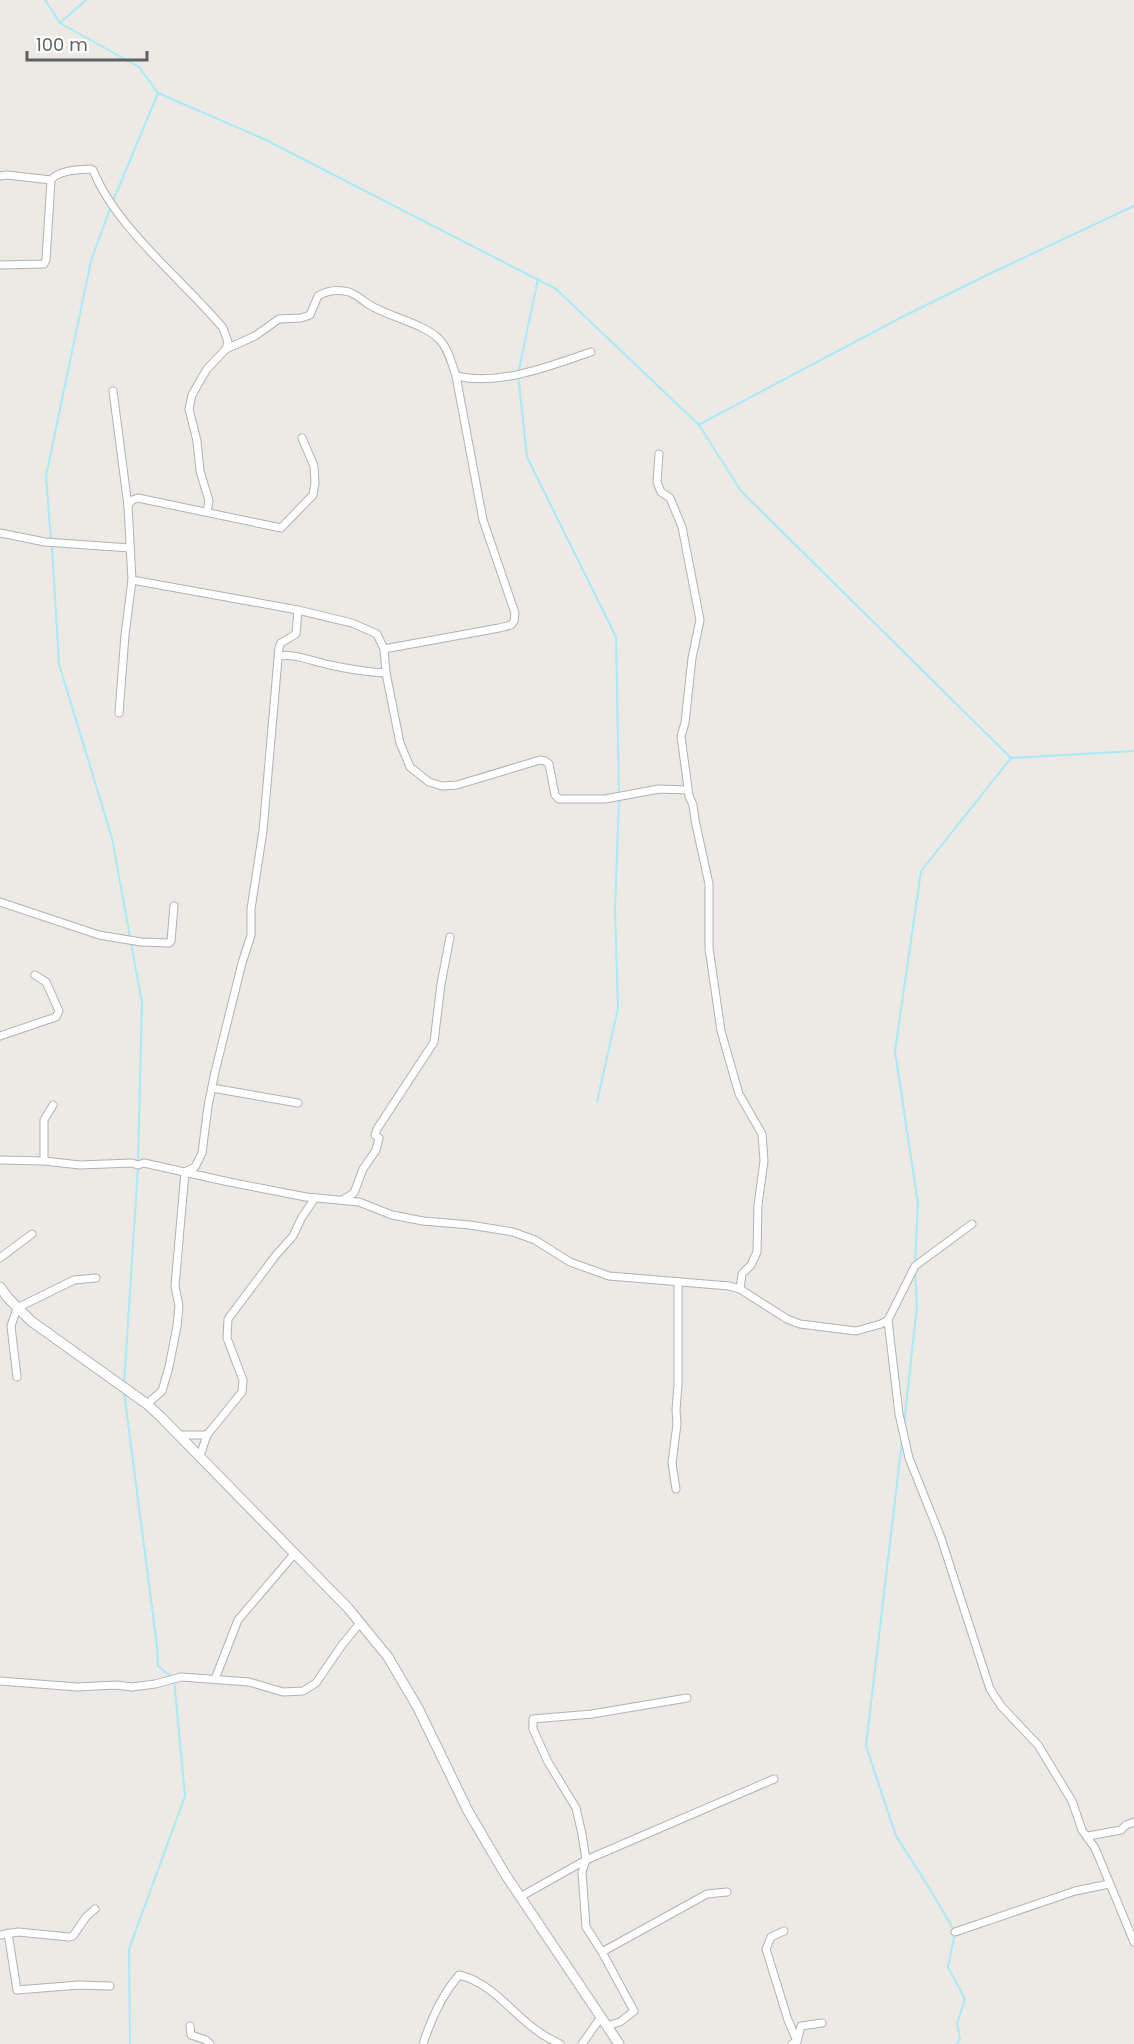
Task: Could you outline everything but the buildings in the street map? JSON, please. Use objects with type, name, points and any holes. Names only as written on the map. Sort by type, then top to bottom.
[{"type":"main road","points":[[0,1287],[31,1321],[147,1404],[295,1553],[388,1657],[418,1708],[468,1812],[520,1897],[619,2044]]},
{"type":"street","points":[[0,265],[44,264],[51,180],[62,173],[93,170],[112,204],[132,230],[223,328],[228,342],[226,350]]},
{"type":"street","points":[[0,176],[51,180]]},
{"type":"street","points":[[207,512],[209,501],[200,471],[197,441],[189,409],[190,402],[207,369],[226,350],[255,336],[279,319],[301,318],[310,315],[318,296],[327,291],[338,290],[352,292],[369,305],[430,332],[440,340],[456,376],[483,520],[513,604],[514,621],[511,625],[488,631],[384,649]]},
{"type":"street","points":[[456,376],[483,379],[518,374],[549,367],[591,352]]},
{"type":"street","points":[[113,391],[128,506],[132,580],[119,713]]},
{"type":"street","points":[[128,506],[132,500],[138,498],[281,528],[313,495],[314,466],[302,438]]},
{"type":"street","points":[[659,454],[657,482],[661,492],[670,498],[682,527],[700,620],[692,658],[685,723],[681,736],[688,790],[709,884],[709,948],[721,1030],[739,1094],[762,1134],[764,1161],[758,1205],[757,1252],[751,1265],[742,1274],[740,1289]]},
{"type":"street","points":[[0,532],[52,543],[130,548]]},
{"type":"street","points":[[132,580],[298,610],[352,623],[377,634],[384,649],[386,673],[404,755],[410,766],[429,782],[442,786],[458,786],[540,760],[549,764],[555,795],[559,799],[605,799],[658,789],[688,790]]},
{"type":"street","points":[[185,1172],[195,1167],[202,1153],[212,1088],[242,963],[251,935],[251,909],[262,831],[279,656],[281,643],[296,634],[298,610]]},
{"type":"street","points":[[279,656],[305,659],[359,671],[386,673]]},
{"type":"street","points":[[0,902],[99,935],[141,942],[169,943],[174,906]]},
{"type":"street","points":[[344,1199],[354,1192],[363,1169],[376,1150],[379,1138],[375,1136],[377,1129],[435,1042],[441,984],[450,937]]},
{"type":"street","points":[[0,1036],[56,1017],[58,1014],[59,1011],[46,982],[34,975]]},
{"type":"street","points":[[212,1088],[298,1103]]},
{"type":"street","points":[[44,1161],[44,1120],[53,1105]]},
{"type":"street","points":[[0,1160],[80,1165],[132,1163],[138,1165],[144,1163],[315,1198],[344,1199],[406,1218],[513,1232],[535,1240],[570,1262],[609,1276],[729,1286],[740,1289],[787,1319],[800,1324],[856,1331],[875,1327],[888,1320]]},
{"type":"street","points":[[147,1404],[162,1391],[170,1366],[177,1326],[179,1306],[175,1286],[185,1172]]},
{"type":"street","points":[[200,1456],[207,1435],[242,1392],[243,1380],[227,1338],[228,1319],[293,1236],[315,1198]]},
{"type":"street","points":[[972,1224],[915,1266],[888,1320],[899,1414],[909,1458],[941,1538],[990,1689],[1001,1706],[1038,1745],[1072,1801],[1082,1830],[1095,1848],[1134,1942]]},
{"type":"street","points":[[0,1258],[32,1234]]},
{"type":"street","points":[[17,1377],[11,1326],[17,1308],[74,1280],[96,1278]]},
{"type":"street","points":[[676,1489],[672,1463],[677,1424],[678,1282]]},
{"type":"street","points":[[179,1435],[207,1435]]},
{"type":"street","points":[[215,1679],[238,1620],[295,1553]]},
{"type":"street","points":[[0,1681],[77,1688],[138,1686],[181,1677],[249,1682],[283,1692],[303,1691],[316,1683],[360,1623]]},
{"type":"street","points":[[607,2026],[620,2022],[634,2011],[586,1927],[582,1872],[585,1860],[576,1808],[548,1762],[533,1729],[532,1719],[592,1714],[687,1698]]},
{"type":"street","points":[[520,1897],[585,1860],[774,1779]]},
{"type":"street","points":[[1088,1836],[1121,1830],[1134,1822]]},
{"type":"street","points":[[955,1932],[1075,1891],[1110,1884]]},
{"type":"street","points":[[602,1952],[707,1893],[727,1892]]},
{"type":"street","points":[[0,1935],[32,1933],[73,1936],[86,1917],[95,1909]]},
{"type":"street","points":[[784,1931],[771,1937],[766,1949],[794,2042]]},
{"type":"street","points":[[8,1933],[16,1990],[79,1985],[110,1986]]},
{"type":"street","points":[[423,2044],[437,2009],[448,1988],[459,1975],[473,1978],[538,2032],[560,2044]]},
{"type":"street","points":[[582,2044],[600,2016]]},
{"type":"street","points":[[794,2042],[801,2026],[822,2024]]},
{"type":"street","points":[[190,2026],[191,2035],[206,2040],[210,2044]]},
{"type":"waterway","points":[[45,0],[60,23],[139,67],[158,93],[264,139],[556,289],[699,425],[741,491],[1011,758],[1134,751]]},
{"type":"waterway","points":[[60,23],[86,0]]},
{"type":"waterway","points":[[113,201],[158,93]]},
{"type":"waterway","points":[[51,540],[46,476],[91,261],[111,206]]},
{"type":"waterway","points":[[700,424],[902,317],[1134,206]]},
{"type":"waterway","points":[[538,279],[518,374],[527,457],[616,637],[619,797],[615,910],[618,1008],[597,1102]]},
{"type":"waterway","points":[[52,546],[59,664],[112,838],[142,1003],[138,1162]]},
{"type":"waterway","points":[[915,1263],[918,1204],[895,1051],[921,871],[1011,758]]},
{"type":"waterway","points":[[124,1384],[138,1168]]},
{"type":"waterway","points":[[904,1424],[917,1306],[915,1271]]},
{"type":"waterway","points":[[124,1392],[158,1666],[174,1679],[185,1796],[129,1949],[130,2044]]},
{"type":"waterway","points":[[902,1441],[866,1746],[896,1836],[955,1932],[948,1967],[965,1999],[957,2024],[960,2038],[957,2044]]}]
